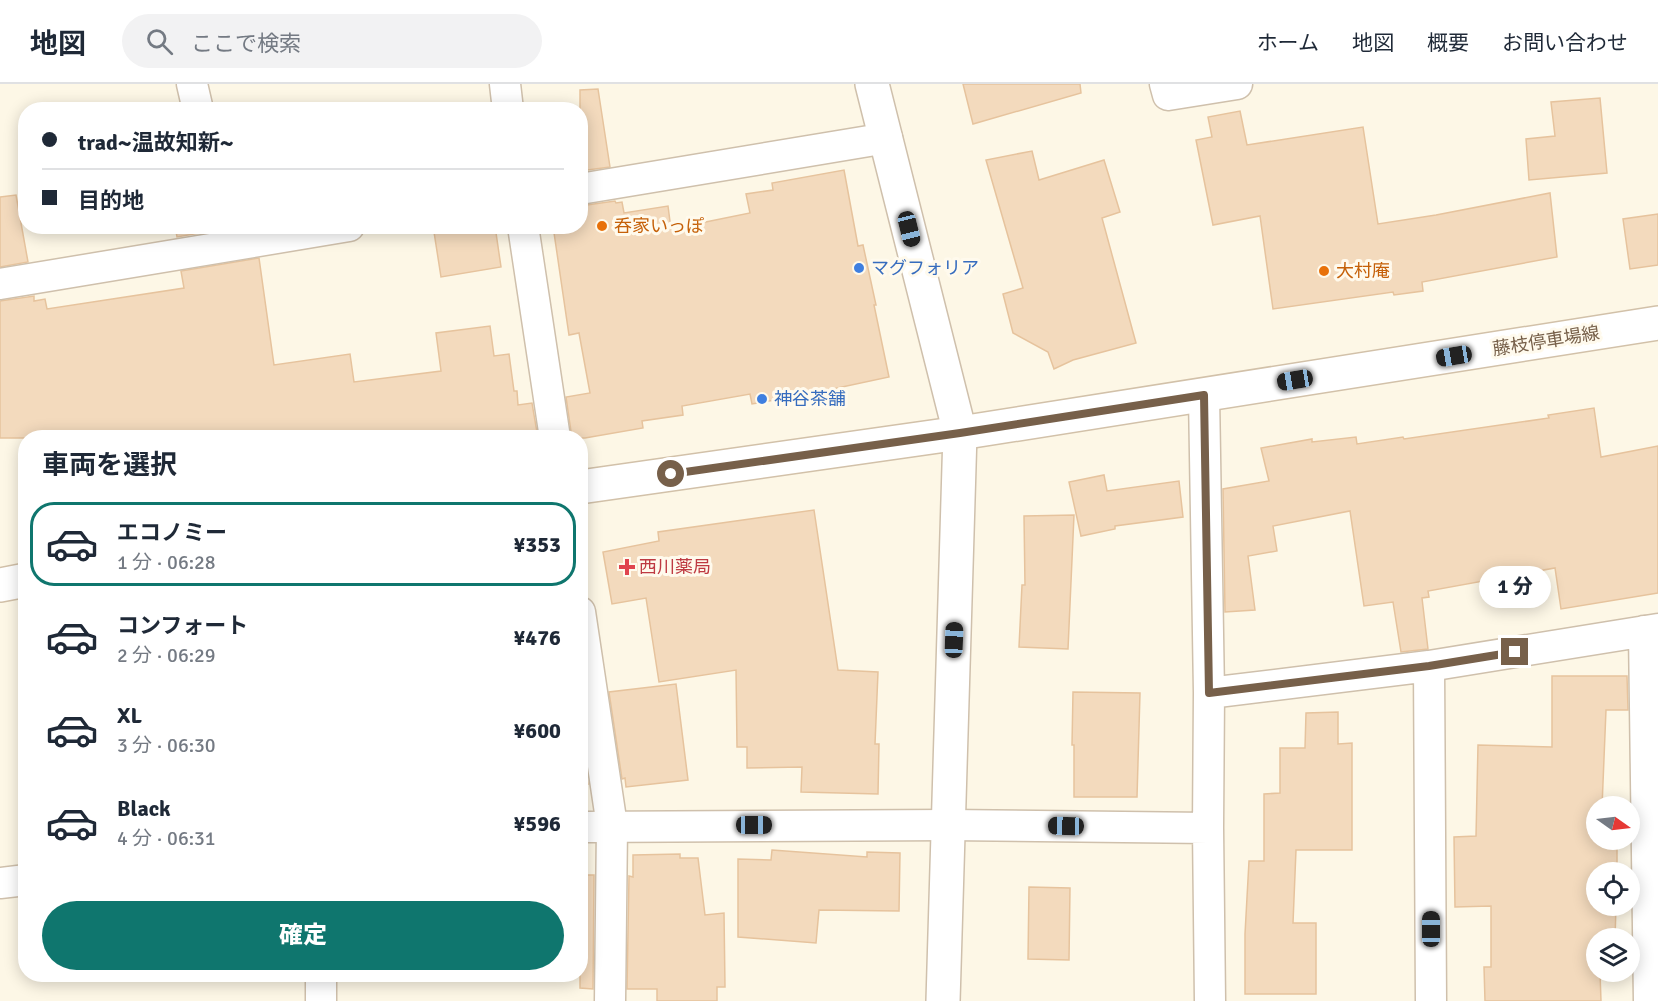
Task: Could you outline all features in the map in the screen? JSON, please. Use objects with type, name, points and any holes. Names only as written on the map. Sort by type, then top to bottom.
[{"type":"main road","points":[[872,84],[960,433],[944,1001]]},
{"type":"main road","name":"藤枝停車場線","points":[[588,486],[960,433],[1658,323]]},
{"type":"main road","points":[[0,585],[18,582]]},
{"type":"street","points":[[192,84],[196,102]]},
{"type":"street","points":[[505,84],[507,102]]},
{"type":"street","points":[[1165,84],[1168,95],[1237,84]]},
{"type":"street","points":[[588,188],[887,138]]},
{"type":"street","points":[[0,284],[225,236],[250,234]]},
{"type":"street","points":[[524,234],[554,430]]},
{"type":"street","points":[[1204,395],[1209,693],[1210,1001]]},
{"type":"street","points":[[1209,693],[1429,666],[1651,630],[1649,1001]]},
{"type":"street","points":[[588,666],[612,826],[610,1001]]},
{"type":"street","points":[[1429,666],[1431,1001]]},
{"type":"street","points":[[588,827],[949,825],[1208,828]]},
{"type":"street","points":[[0,883],[18,881]]},
{"type":"street","points":[[321,982],[321,1001]]},
{"type":"building","points":[[963,84],[1080,84],[1081,93],[973,124]]},
{"type":"building","points":[[598,89],[610,167],[588,170],[588,102],[580,102],[580,90]]},
{"type":"building","points":[[1600,98],[1607,173],[1529,180],[1526,139],[1555,136],[1551,102]]},
{"type":"building","points":[[1240,111],[1247,145],[1363,127],[1378,224],[1550,193],[1557,257],[1422,282],[1423,291],[1394,295],[1393,292],[1273,309],[1260,216],[1213,225],[1196,140],[1212,137],[1208,117]]},
{"type":"building","points":[[1032,151],[1039,180],[1104,160],[1120,212],[1102,218],[1136,343],[1073,360],[1054,369],[1048,352],[1013,333],[1003,294],[1023,288],[986,160]]},
{"type":"building","points":[[844,170],[858,246],[863,245],[889,377],[752,404],[750,394],[682,406],[683,415],[642,421],[643,428],[588,437],[588,430],[571,430],[566,397],[590,393],[579,333],[569,335],[554,234],[588,234],[588,205],[615,201],[616,203],[622,202],[624,213],[668,206],[671,229],[750,213],[746,194],[773,190],[772,183]]},
{"type":"building","points":[[16,195],[18,234],[23,234],[28,262],[0,267],[0,197]]},
{"type":"building","points":[[1658,214],[1658,265],[1630,269],[1623,219]]},
{"type":"building","points":[[176,234],[194,234],[177,237]]},
{"type":"building","points":[[434,234],[496,234],[501,267],[441,277]]},
{"type":"building","points":[[259,258],[274,365],[350,354],[354,382],[441,371],[436,333],[490,326],[494,356],[509,354],[518,405],[532,403],[537,430],[18,430],[18,438],[0,438],[0,301],[34,296],[34,301],[45,299],[47,309],[184,288],[181,271]]},
{"type":"building","points":[[1594,408],[1601,457],[1658,446],[1658,593],[1561,609],[1555,568],[1428,591],[1429,597],[1422,598],[1428,649],[1401,652],[1393,602],[1364,606],[1350,511],[1273,526],[1277,551],[1248,556],[1255,610],[1225,612],[1223,489],[1269,481],[1261,448],[1312,439],[1312,442],[1356,437],[1357,444],[1403,437],[1404,439],[1549,418],[1548,415]]},
{"type":"building","points":[[1104,475],[1107,491],[1179,481],[1183,517],[1115,526],[1115,529],[1081,536],[1069,482]]},
{"type":"building","points":[[814,510],[838,670],[878,672],[875,744],[879,744],[878,794],[801,792],[802,767],[747,768],[747,747],[737,747],[736,670],[659,682],[646,598],[612,604],[603,552],[659,541],[658,532]]},
{"type":"building","points":[[1074,515],[1068,649],[1019,647],[1022,585],[1025,585],[1024,516]]},
{"type":"building","points":[[1552,676],[1627,676],[1628,710],[1606,710],[1602,796],[1586,796],[1586,850],[1617,850],[1617,862],[1586,862],[1586,916],[1616,916],[1615,928],[1586,928],[1586,982],[1600,982],[1601,1001],[1485,1001],[1484,967],[1491,967],[1491,906],[1455,907],[1454,837],[1476,836],[1478,745],[1552,747]]},
{"type":"building","points":[[676,684],[688,780],[626,787],[625,778],[622,779],[609,692]]},
{"type":"building","points":[[1073,692],[1140,693],[1137,797],[1074,797]]},
{"type":"building","points":[[1338,712],[1338,744],[1352,743],[1352,850],[1296,850],[1293,923],[1316,923],[1316,994],[1245,994],[1245,934],[1249,861],[1264,861],[1264,794],[1280,793],[1280,748],[1305,748],[1306,713]]},
{"type":"building","points":[[772,850],[867,857],[867,852],[900,853],[899,911],[819,910],[816,943],[738,937],[738,859],[771,860]]},
{"type":"building","points":[[680,854],[680,858],[698,858],[705,915],[724,913],[725,987],[717,987],[717,1001],[657,1001],[657,989],[627,989],[629,876],[633,877],[633,855]]},
{"type":"building","points":[[588,875],[594,875],[593,989],[580,988],[580,982],[588,982]]},
{"type":"building","points":[[1029,887],[1070,888],[1069,960],[1028,959]]},
{"type":"place","name":"呑家いっぽ","points":[[602,226]]},
{"type":"place","name":"マグフォリア","points":[[859,268]]},
{"type":"place","name":"大村庵","points":[[1324,271]]},
{"type":"place","name":"神谷茶舗","points":[[762,399]]},
{"type":"place","name":"西川薬局","points":[[627,567]]},
{"type":"route","points":[[671,474],[960,433],[1204,395],[1209,693],[1429,666],[1515,652]]}]
